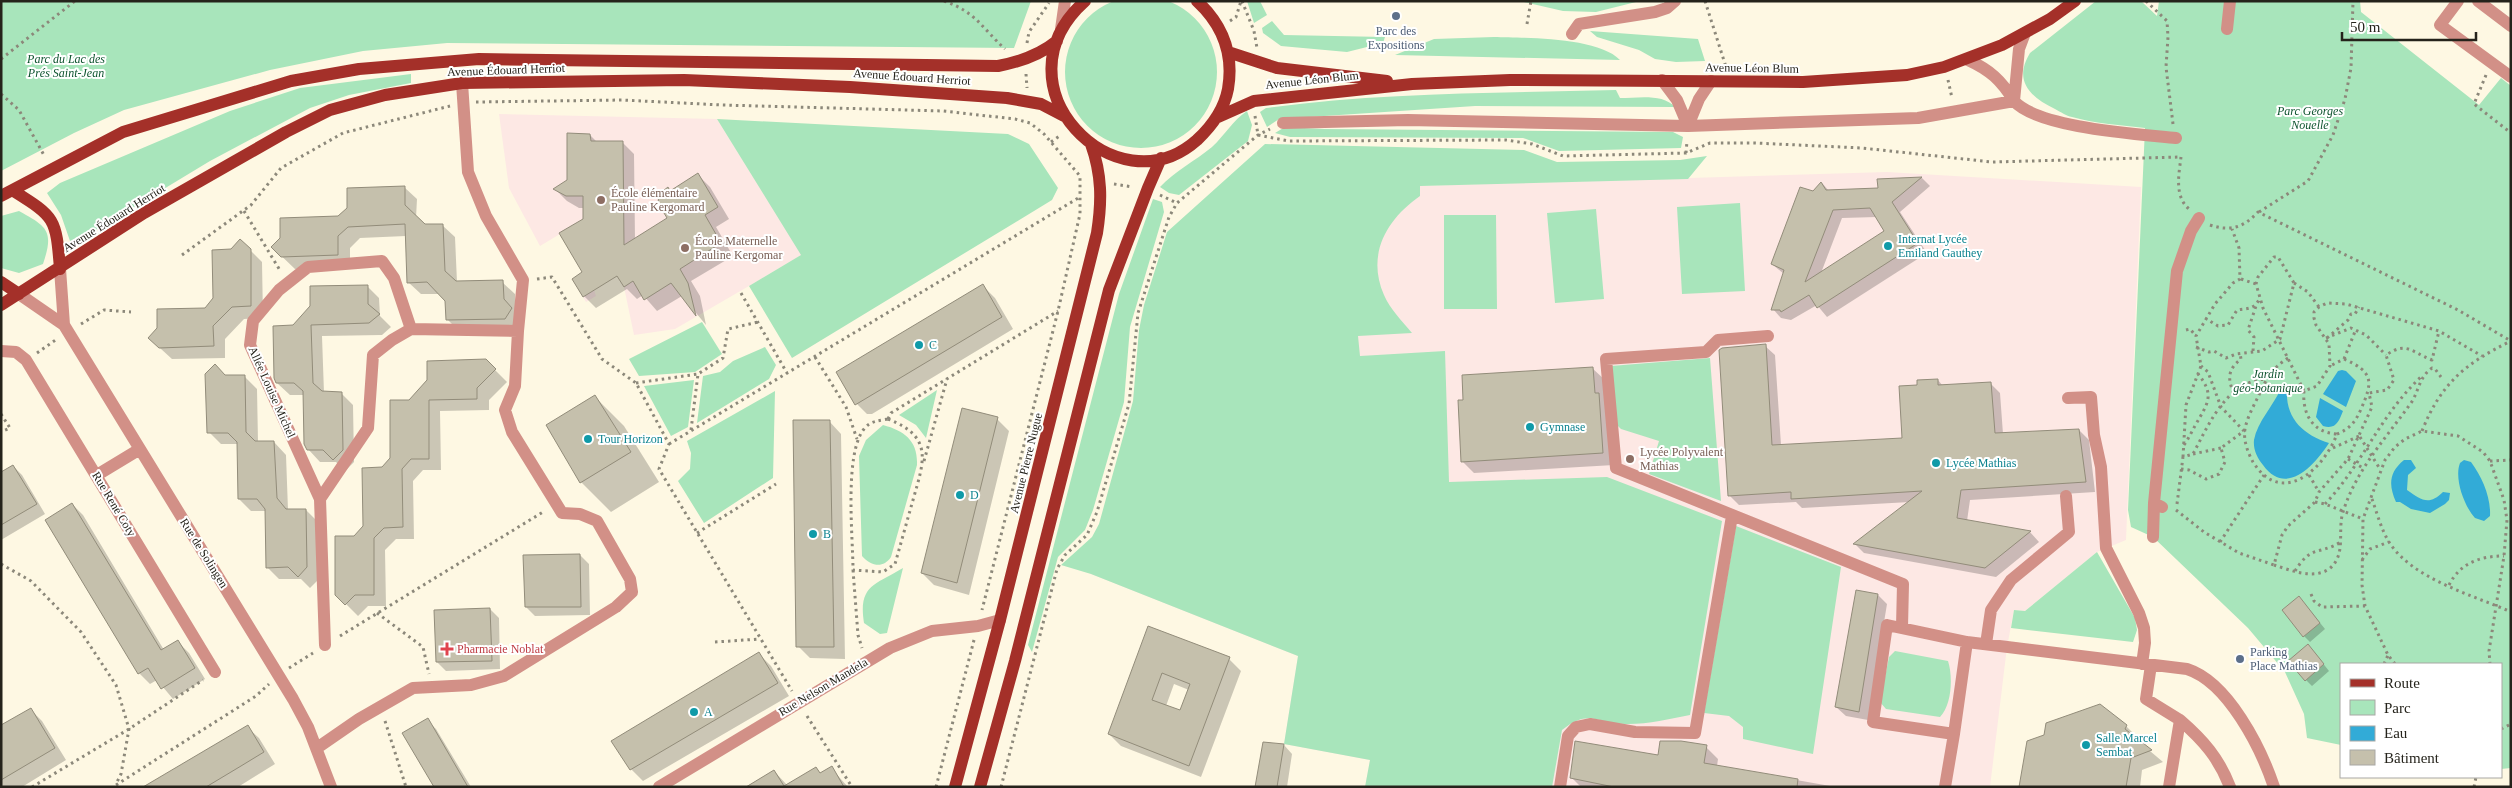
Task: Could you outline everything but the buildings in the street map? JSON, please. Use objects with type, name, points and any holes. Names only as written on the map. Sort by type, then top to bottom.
[{"type":"main road","points":[[1085,1],[1073,12],[1059,35],[1052,74],[1054,91],[1064,116],[1080,136],[1104,152],[1125,158],[1147,160],[1162,158],[1194,143],[1218,117],[1227,96],[1230,74],[1228,52],[1211,7],[1197,1]]},
{"type":"main road","name":"Avenue Léon Blum","points":[[1218,117],[1254,101],[1412,84],[1510,80],[1841,81],[1927,72],[1968,60],[2025,33],[2075,1]]},
{"type":"main road","name":"Avenue Édouard Herriot","points":[[6,193],[123,132],[291,81],[359,69],[479,59],[998,66],[1015,63],[1046,50],[1059,35]]},
{"type":"main road","name":"Avenue Léon Blum","points":[[1228,52],[1277,68],[1412,84]]},
{"type":"main road","name":"Avenue Édouard Herriot","points":[[1,305],[60,269],[144,213],[286,132],[330,110],[385,95],[462,83],[684,80],[850,87],[1007,98],[1042,104],[1064,116]]},
{"type":"main road","name":"Avenue Pierre Nugue","points":[[955,787],[1000,620],[1090,266],[1101,209],[1101,181],[1091,144]]},
{"type":"main road","points":[[980,787],[1015,661],[1109,290],[1148,188],[1162,158]]},
{"type":"main road","points":[[6,193],[43,209],[49,217],[55,228],[58,242],[60,269]]},
{"type":"main road","points":[[1,282],[19,294]]},
{"type":"street","points":[[1059,35],[1065,1]]},
{"type":"street","points":[[1572,34],[1579,24],[1655,12],[1666,8],[1675,1]]},
{"type":"street","points":[[2227,29],[2230,1]]},
{"type":"street","points":[[2458,1],[2440,25],[2511,78]]},
{"type":"street","points":[[2478,1],[2511,26]]},
{"type":"street","points":[[2014,100],[2019,49],[2025,33]]},
{"type":"street","points":[[1968,60],[1987,68],[1997,77],[2021,109],[2056,122],[2176,138]]},
{"type":"street","points":[[1662,80],[1677,100],[1688,126]]},
{"type":"street","points":[[1688,126],[1699,99],[1710,81]]},
{"type":"street","points":[[317,748],[380,706],[413,688],[471,685],[504,676],[616,607],[632,592],[630,579],[598,521],[580,514],[562,513],[512,432],[505,410],[515,386],[518,331],[524,280],[486,216],[468,172],[462,83]]},
{"type":"street","points":[[1283,123],[1408,120],[1688,126],[1918,118],[2014,100]]},
{"type":"street","points":[[2153,537],[2158,505],[2177,271],[2191,231],[2199,218]]},
{"type":"street","name":"Allée Louise Michel","points":[[325,645],[320,499],[250,345],[253,321],[288,283],[308,267],[382,262],[394,278],[411,329]]},
{"type":"street","name":"Rue de Solingen","points":[[60,269],[64,325]]},
{"type":"street","name":"Rue de Solingen","points":[[19,294],[64,325],[279,675],[308,726],[331,787]]},
{"type":"street","points":[[320,499],[368,428],[373,355],[392,340],[411,329],[518,331]]},
{"type":"street","points":[[1768,336],[1718,340],[1706,352],[1606,359],[1616,468],[1903,584],[1902,627]]},
{"type":"street","name":"Rue René Coty","points":[[1,351],[16,352],[26,360],[215,672]]},
{"type":"street","points":[[2068,398],[2091,397],[2094,435],[2102,467],[2106,548],[2139,612],[2144,628],[2146,699],[2180,720],[2201,738],[2214,754],[2230,787]]},
{"type":"street","points":[[97,476],[140,449]]},
{"type":"street","points":[[1986,644],[1991,610],[2011,580],[2070,532],[2066,496]]},
{"type":"street","points":[[1560,787],[1568,736],[1576,727],[1590,724],[1635,732],[1696,733],[1732,516]]},
{"type":"street","name":"Rue Nelson Mandela","points":[[659,787],[866,661],[908,640],[932,630],[978,626],[1000,620]]},
{"type":"street","points":[[1954,734],[1873,722],[1886,625],[1967,642],[2187,669],[2198,673],[2209,680],[2236,712],[2261,755],[2274,787]]},
{"type":"street","points":[[1945,787],[1967,642]]},
{"type":"street","points":[[2169,787],[2180,720]]},
{"type":"path","points":[[1,59],[75,1]]},
{"type":"path","points":[[944,1],[956,5],[978,19],[1009,52]]},
{"type":"path","points":[[1220,30],[1236,17],[1241,1]]},
{"type":"path","points":[[1528,24],[1532,1]]},
{"type":"path","points":[[1705,1],[1731,81]]},
{"type":"path","points":[[2146,1],[2167,21],[2166,67],[2176,138],[2181,157],[2178,180],[2184,205],[2212,226],[2232,230],[2248,223],[2258,212],[2308,181],[2333,135],[2345,99],[2352,68],[2353,1]]},
{"type":"path","points":[[2491,63],[2474,104],[2511,132]]},
{"type":"path","points":[[1,94],[19,110],[45,157]]},
{"type":"path","points":[[182,254],[251,205],[281,168],[343,133],[464,103],[622,100],[722,105],[943,110],[1015,119],[1030,123],[1044,134],[1080,176],[1129,187],[1148,188],[1177,203]]},
{"type":"path","points":[[1001,787],[1057,569],[1065,555],[1087,535],[1097,512],[1129,404],[1138,313],[1165,227],[1177,203],[1258,136],[1288,141],[1506,140],[1532,144],[1563,156],[1686,153],[1710,143],[1756,143],[1862,148],[1992,162],[2181,157]]},
{"type":"path","points":[[936,787],[1058,311],[1077,228],[1080,176]]},
{"type":"path","points":[[852,787],[760,639],[659,469],[670,444],[1080,196]]},
{"type":"path","points":[[244,211],[288,283]]},
{"type":"path","points":[[2258,212],[2458,310],[2511,341]]},
{"type":"path","points":[[2232,230],[2239,248],[2240,279]]},
{"type":"path","points":[[2256,284],[2258,277],[2274,257],[2278,257],[2294,283],[2308,292],[2318,307]]},
{"type":"path","points":[[524,280],[552,277],[602,359],[636,382],[670,444]]},
{"type":"path","points":[[2338,434],[2332,448],[2309,475],[2291,483],[2282,483],[2264,475],[2250,456],[2244,431],[2221,407],[2208,372],[2201,366],[2196,347],[2196,336],[2204,318],[2233,283],[2240,279],[2256,284],[2260,290],[2260,297],[2304,391],[2303,410],[2322,432],[2338,434],[2346,431],[2353,424],[2369,393],[2370,386],[2365,374],[2360,368],[2344,359]]},
{"type":"path","points":[[2196,347],[2209,352],[2214,351],[2226,358],[2240,353],[2262,351],[2280,339],[2294,283]]},
{"type":"path","points":[[741,293],[787,373]]},
{"type":"path","points":[[2252,351],[2255,348],[2252,344],[2254,337],[2248,330],[2260,297]]},
{"type":"path","points":[[2330,366],[2329,344],[2316,325],[2314,312],[2318,307],[2335,302],[2359,307],[2439,332],[2482,356]]},
{"type":"path","points":[[2204,318],[2218,326],[2228,326],[2237,310],[2247,310],[2256,305]]},
{"type":"path","points":[[2326,338],[2330,332],[2348,320],[2351,314],[2355,314],[2359,307]]},
{"type":"path","points":[[888,419],[891,413],[1058,311]]},
{"type":"path","points":[[636,382],[698,374],[723,358],[728,329],[758,322]]},
{"type":"path","points":[[2326,338],[2346,328],[2356,330],[2366,335],[2386,356],[2394,380],[2387,390],[2369,393]]},
{"type":"path","points":[[2304,391],[2317,386],[2330,366],[2344,359],[2356,330]]},
{"type":"path","points":[[2432,368],[2432,360],[2439,332]]},
{"type":"path","points":[[2422,431],[2440,394],[2458,373],[2482,356],[2511,341]]},
{"type":"path","points":[[2386,356],[2397,348],[2403,347],[2432,360]]},
{"type":"path","points":[[2234,393],[2230,370],[2241,359],[2240,353]]},
{"type":"path","points":[[815,357],[846,407],[858,440]]},
{"type":"path","points":[[2183,457],[2221,448],[2244,431],[2251,411],[2267,379],[2276,366],[2288,358]]},
{"type":"path","points":[[2201,366],[2186,405],[2182,469],[2176,512],[2220,542],[2248,557],[2295,571],[2318,573],[2328,570],[2340,553],[2340,530],[2343,510],[2370,455],[2412,401],[2422,376]]},
{"type":"path","points":[[2325,504],[2357,464],[2376,430],[2395,405],[2432,368]]},
{"type":"path","points":[[2432,368],[2441,377]]},
{"type":"path","points":[[691,431],[698,374]]},
{"type":"path","points":[[2184,446],[2207,406],[2209,396],[2206,384],[2198,374]]},
{"type":"path","points":[[853,570],[883,572],[894,564],[947,379]]},
{"type":"path","points":[[2193,454],[2207,423],[2234,393],[2249,382],[2267,379]]},
{"type":"path","points":[[2274,565],[2282,535],[2288,526],[2315,502],[2319,492],[2348,459],[2372,407],[2369,393]]},
{"type":"path","points":[[1,414],[10,428],[1,432]]},
{"type":"path","points":[[866,661],[858,635],[853,570],[852,456],[864,429],[874,421],[888,419],[907,427],[919,444],[924,462]]},
{"type":"path","points":[[2394,663],[2388,655],[2365,606],[2362,585],[2363,519],[2372,499],[2380,469],[2395,447],[2405,439],[2422,431],[2458,436],[2473,444],[2490,461],[2504,500],[2507,520],[2504,556],[2489,650],[2490,663]]},
{"type":"path","points":[[2359,436],[2380,469]]},
{"type":"path","points":[[2332,448],[2359,436]]},
{"type":"path","points":[[2182,469],[2189,470],[2206,479],[2214,478],[2223,468],[2224,455],[2221,448]]},
{"type":"path","points":[[2490,461],[2509,459],[2511,454]]},
{"type":"path","points":[[2348,459],[2363,468]]},
{"type":"path","points":[[2220,542],[2264,475]]},
{"type":"path","points":[[2309,475],[2319,492]]},
{"type":"path","points":[[697,534],[776,484]]},
{"type":"path","points":[[2372,499],[2389,542],[2419,570],[2511,612]]},
{"type":"path","points":[[2315,502],[2343,510],[2363,519]]},
{"type":"path","points":[[115,786],[256,696],[279,675],[325,645],[557,504]]},
{"type":"path","points":[[2295,571],[2310,552],[2324,550],[2341,542]]},
{"type":"path","points":[[2362,560],[2370,549],[2381,543],[2389,542]]},
{"type":"path","points":[[2449,585],[2459,570],[2467,564],[2486,557],[2504,556]]},
{"type":"path","points":[[1,564],[31,581],[81,632],[116,685],[129,729],[121,774],[115,786]]},
{"type":"path","points":[[2311,594],[2322,608],[2365,606]]},
{"type":"path","points":[[377,613],[422,647],[433,687]]},
{"type":"path","points":[[715,642],[760,639]]},
{"type":"path","points":[[2384,663],[2388,655]]},
{"type":"path","points":[[32,787],[129,729],[215,672]]},
{"type":"path","points":[[380,706],[406,787]]},
{"type":"shaded area","points":[[499,114],[717,119],[802,255],[675,329],[634,335],[624,287],[617,276],[594,290],[596,296],[586,302],[572,279],[582,272],[560,234],[540,246],[509,188]]},
{"type":"shaded area","name":"Lycée Polyvalent Mathias","points":[[1887,172],[2141,187],[2126,540],[2097,552],[2025,611],[2014,610],[2007,647],[1990,787],[1365,787],[1370,760],[1284,744],[1298,656],[1091,574],[1420,186]]},
{"type":"green space","points":[[1119,-1],[1163,-1],[1170,1],[1195,18],[1212,43],[1216,57],[1216,87],[1212,101],[1204,114],[1195,126],[1183,135],[1170,143],[1156,147],[1126,147],[1112,143],[1099,135],[1087,126],[1078,114],[1070,101],[1066,87],[1066,57],[1070,43],[1087,18],[1112,1]]},
{"type":"green space","name":"Parc du Lac des Prés Saint-Jean","points":[[1,1],[1031,1],[1014,48],[447,43],[363,51],[270,70],[124,110],[74,133],[1,171]]},
{"type":"green space","points":[[1247,1],[1260,1],[1267,15],[1254,23]]},
{"type":"green space","points":[[1520,1],[1640,1],[1596,12],[1563,11]]},
{"type":"green space","points":[[2096,1],[2141,1],[2157,16],[2159,1],[2360,1],[2361,12],[2479,105],[2501,78],[2511,86],[2511,768],[2502,769],[2502,663],[2340,663],[2340,745],[2307,738],[2304,714],[2285,672],[2248,628],[2153,537],[2131,527],[2128,510],[2145,128],[2108,124],[2066,115],[2038,99],[2027,87],[2024,80],[2025,63],[2030,53]]},
{"type":"green space","points":[[1272,21],[1284,35],[1385,37],[1383,43],[1347,52],[1281,46],[1263,33],[1262,28]]},
{"type":"green space","points":[[1590,31],[1698,39],[1705,61],[1676,62],[1655,59],[1639,50],[1597,37]]},
{"type":"green space","points":[[1494,37],[1560,40],[1579,43],[1610,52],[1620,60],[1395,55],[1434,39]]},
{"type":"green space","points":[[411,74],[411,83],[349,95],[310,108],[210,161],[91,233],[70,241],[61,215],[47,193],[60,183],[230,111],[300,88]]},
{"type":"green space","points":[[1616,90],[1620,98],[1657,98],[1675,107],[1475,106],[1279,119],[1267,127],[1260,112],[1266,108],[1397,96]]},
{"type":"green space","points":[[1247,111],[1252,125],[1248,141],[1179,195],[1169,193],[1160,187],[1212,147],[1237,119]]},
{"type":"green space","points":[[717,119],[1008,134],[1029,144],[1058,188],[1052,200],[792,358],[749,286],[801,255]]},
{"type":"green space","points":[[1285,127],[1673,132],[1683,137],[1681,148],[1559,151],[1523,138],[1290,137],[1275,133]]},
{"type":"green space","points":[[1265,144],[1524,150],[1557,162],[1680,160],[1707,156],[1688,179],[1420,186],[1420,196],[1398,215],[1389,227],[1383,239],[1377,265],[1384,295],[1396,315],[1412,333],[1358,336],[1360,356],[1445,351],[1449,482],[1607,477],[1722,521],[1690,715],[1636,724],[1617,724],[1587,718],[1572,723],[1562,730],[1552,787],[1365,787],[1370,760],[1284,744],[1298,656],[1091,574],[1061,565],[1092,537],[1099,524],[1133,401],[1139,330],[1144,305],[1167,232]]},
{"type":"green space","points":[[1153,199],[1162,202],[1164,212],[1130,327],[1124,402],[1093,510],[1085,530],[1058,557],[1032,652],[1028,645],[1119,294]]},
{"type":"green space","points":[[1740,203],[1745,291],[1682,294],[1677,207]]},
{"type":"green space","points":[[1596,209],[1604,299],[1555,303],[1547,213]]},
{"type":"green space","points":[[19,211],[42,226],[48,237],[48,244],[43,264],[19,273],[1,268],[1,216]]},
{"type":"green space","points":[[1444,215],[1496,215],[1497,309],[1444,309]]},
{"type":"green space","points":[[702,322],[722,354],[695,372],[639,376],[629,359]]},
{"type":"green space","points":[[765,347],[776,365],[769,379],[697,423],[703,376],[720,372],[733,361]]},
{"type":"green space","points":[[1710,358],[1721,501],[1649,474],[1659,441],[1621,429],[1615,423],[1611,366]]},
{"type":"green space","points":[[694,380],[688,427],[671,436],[644,386]]},
{"type":"green space","points":[[937,390],[926,438],[916,425],[899,415]]},
{"type":"green space","points":[[775,391],[773,478],[704,523],[678,481],[690,469],[691,453],[687,441]]},
{"type":"green space","points":[[883,425],[898,430],[909,438],[915,449],[917,465],[891,557],[881,565],[877,565],[869,562],[862,556],[859,456],[866,440]]},
{"type":"green space","points":[[1736,526],[1841,567],[1813,754],[1743,739],[1743,727],[1729,716],[1704,713]]},
{"type":"green space","points":[[2097,552],[2135,618],[2137,630],[2133,642],[2011,628],[2014,610],[2025,611]]},
{"type":"green space","points":[[903,568],[887,633],[880,634],[864,623],[863,610],[866,593],[877,583]]},
{"type":"green space","points":[[1895,651],[1948,661],[1951,674],[1949,698],[1940,717],[1886,709],[1880,702],[1889,657]]},
{"type":"water","points":[[2338,371],[2346,371],[2356,381],[2346,407],[2323,394]]},
{"type":"water","points":[[2281,388],[2287,389],[2289,409],[2298,424],[2311,435],[2329,443],[2308,469],[2290,478],[2281,478],[2272,474],[2259,459],[2254,447],[2258,427]]},
{"type":"water","points":[[2320,398],[2343,411],[2334,426],[2323,426],[2316,417]]},
{"type":"water","points":[[2404,460],[2411,460],[2416,468],[2408,475],[2407,490],[2425,500],[2433,499],[2443,492],[2450,493],[2449,500],[2430,513],[2411,509],[2400,502],[2396,502],[2391,480],[2395,470]]},
{"type":"water","points":[[2464,460],[2471,462],[2475,468],[2487,495],[2490,516],[2484,521],[2475,518],[2471,513],[2461,492],[2458,469],[2460,463]]},
{"type":"place","name":"Parc des Expositions","points":[[1396,16]]},
{"type":"place","name":"École élémentaire Pauline Kergomard","points":[[601,200]]},
{"type":"place","name":"Internat Lycée Emiland Gauthey","points":[[1888,246]]},
{"type":"place","name":"École Maternelle Pauline Kergomar","points":[[685,248]]},
{"type":"place","name":"C","points":[[919,345]]},
{"type":"place","name":"Gymnase","points":[[1530,427]]},
{"type":"place","name":"Tour Horizon","points":[[588,439]]},
{"type":"place","name":"Lycée Polyvalent Mathias","points":[[1630,459]]},
{"type":"place","name":"Lycée Mathias","points":[[1936,463]]},
{"type":"place","name":"D","points":[[960,495]]},
{"type":"place","name":"B","points":[[813,534]]},
{"type":"place","name":"Pharmacie Noblat","points":[[447,649]]},
{"type":"place","name":"Parking Place Mathias","points":[[2240,659]]},
{"type":"place","name":"A","points":[[694,712]]},
{"type":"place","name":"Salle Marcel Sembat","points":[[2086,745]]},
{"type":"park label","name":"Parc Georges Nouelle","points":[[2310,118]]},
{"type":"park label","name":"Jardin géo-botanique","points":[[2268,381]]}]
